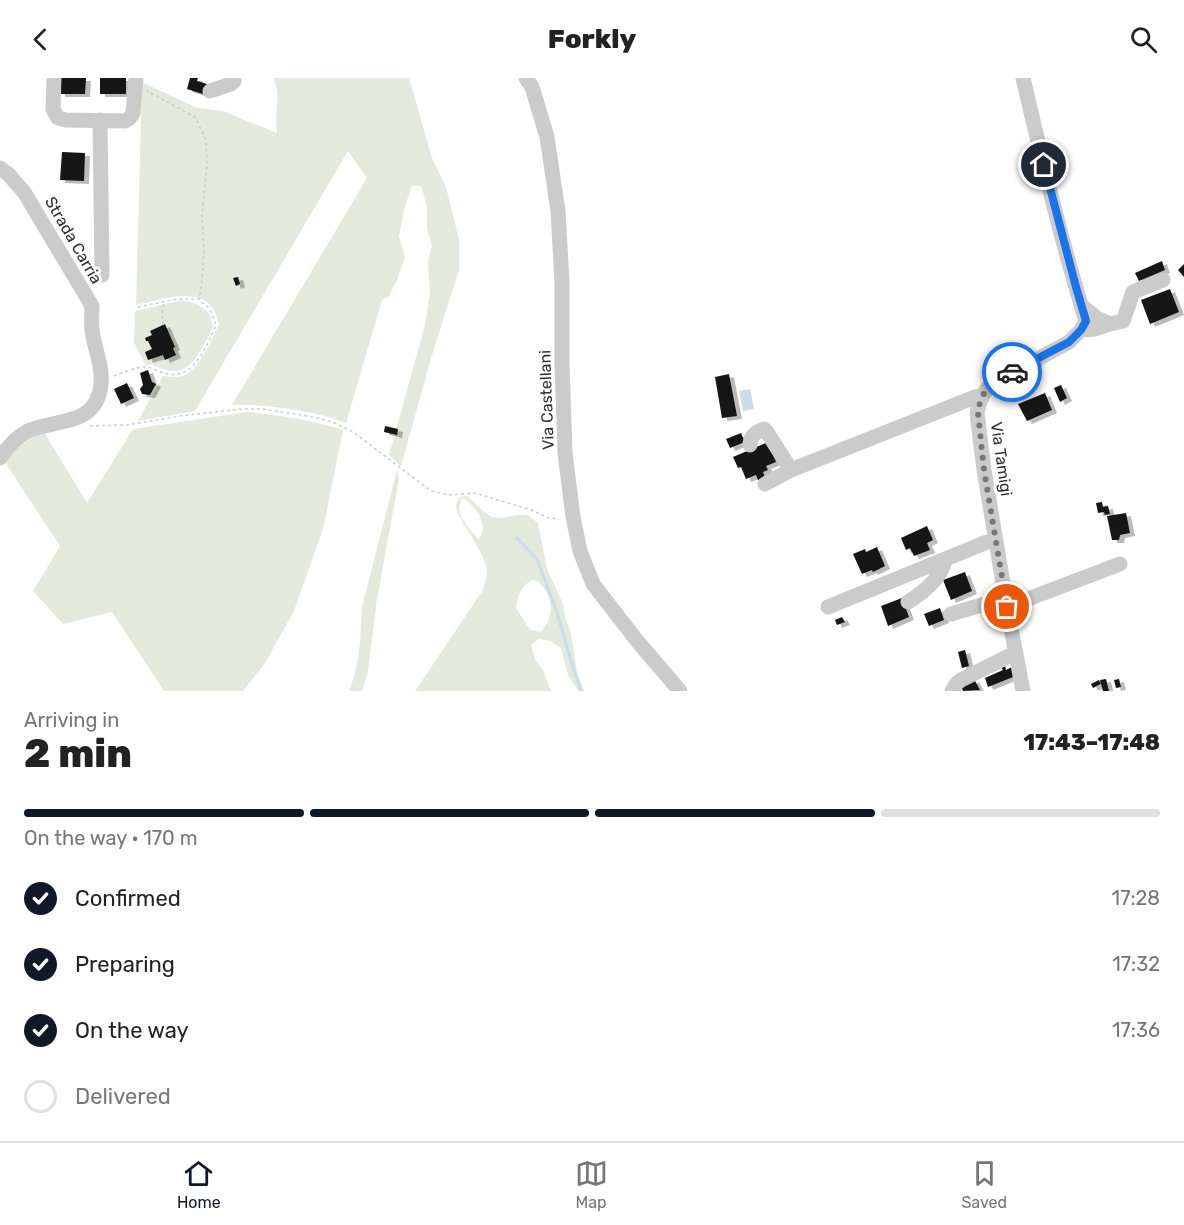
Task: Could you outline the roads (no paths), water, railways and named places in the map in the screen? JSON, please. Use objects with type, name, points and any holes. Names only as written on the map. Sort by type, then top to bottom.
[{"type":"street","points":[[54,78],[53,109],[58,118],[66,120],[125,121],[133,113],[136,81]]},
{"type":"street","points":[[210,91],[231,84],[234,78]]},
{"type":"street","name":"Via Castellani","points":[[526,78],[532,87],[547,137],[558,211],[562,282],[565,453],[573,519],[580,551],[593,584],[680,691]]},
{"type":"street","points":[[765,484],[791,470],[982,396],[990,386],[1069,342],[1081,330],[1086,321],[1023,78]]},
{"type":"street","points":[[100,120],[102,275]]},
{"type":"street","name":"Strada Carria","points":[[0,168],[24,192],[92,306],[91,327],[100,365],[101,381],[100,393],[89,411],[73,419],[42,426],[25,433],[11,444],[0,458]]},
{"type":"street","points":[[1081,330],[1095,329],[1123,321],[1133,292],[1163,280]]},
{"type":"street","points":[[1082,306],[1096,318],[1110,324]]},
{"type":"street","name":"Via Tamigi","points":[[982,396],[978,413],[979,424],[1006,602],[1023,691]]},
{"type":"street","points":[[750,445],[750,439],[754,433],[764,429],[791,470]]},
{"type":"street","points":[[828,608],[996,540]]},
{"type":"street","points":[[908,602],[923,593],[944,567],[945,559]]},
{"type":"street","points":[[951,614],[1006,602],[1120,564]]},
{"type":"street","points":[[952,691],[961,680],[1015,653]]},
{"type":"water","points":[[750,389],[754,409],[743,411],[739,391]]},
{"type":"waterway","points":[[517,538],[537,559],[557,612],[581,691]]}]
